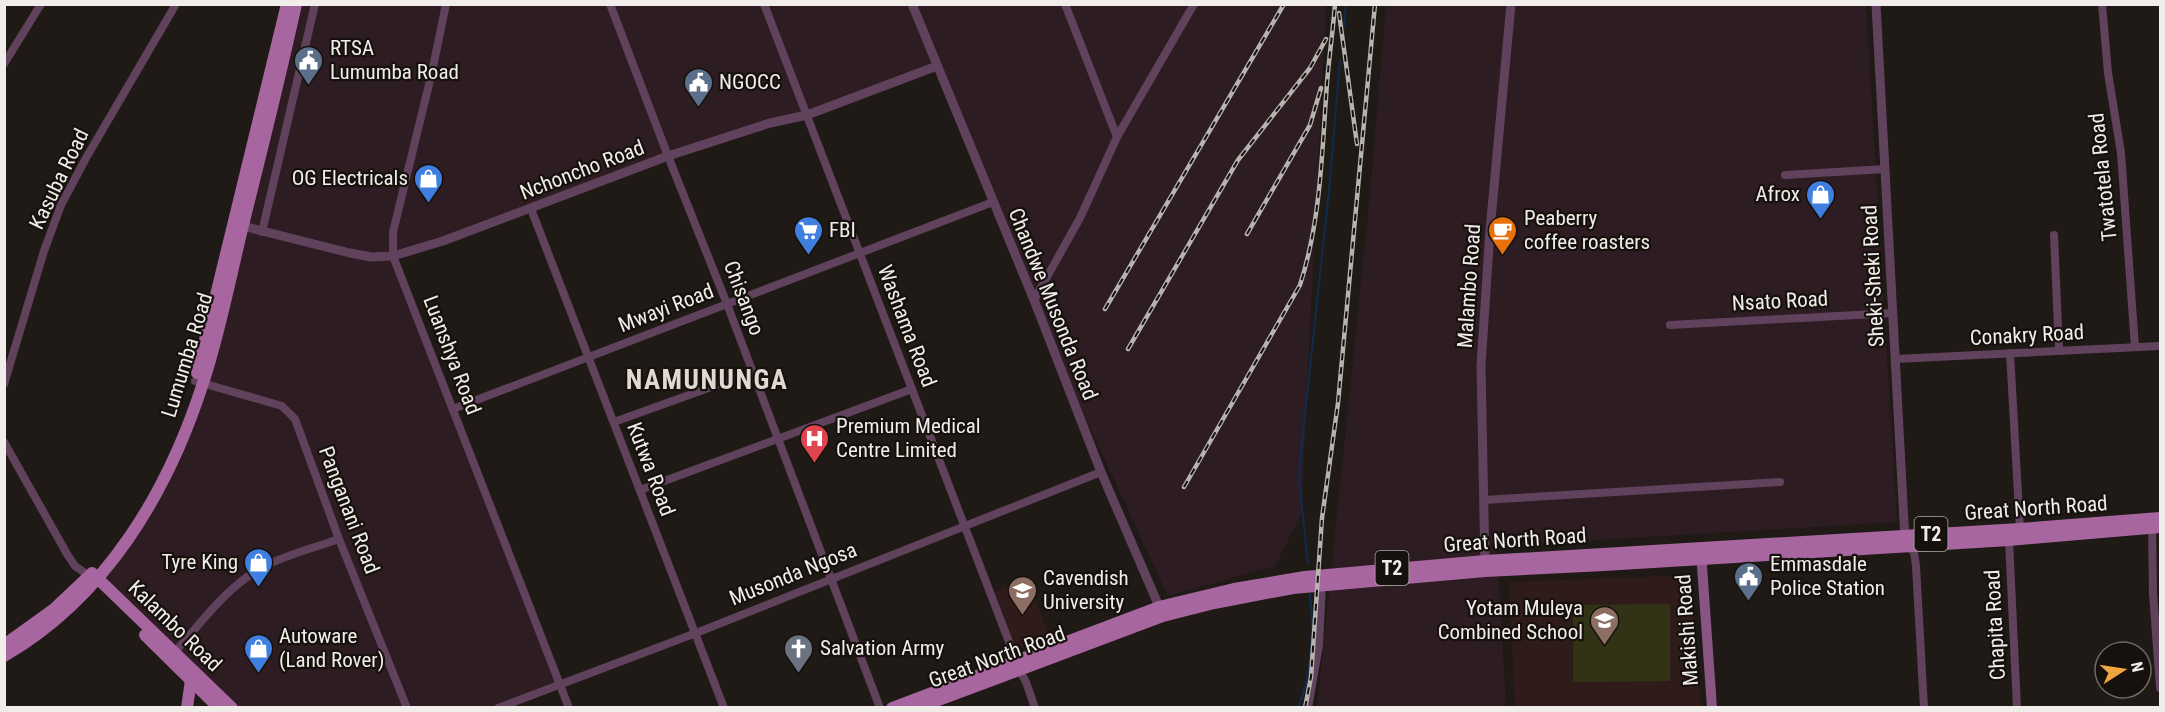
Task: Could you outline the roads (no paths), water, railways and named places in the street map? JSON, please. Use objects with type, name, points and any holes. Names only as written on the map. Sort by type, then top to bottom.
[{"type":"main road","name":"Lumumba Road","points":[[238,225],[287,4]]},
{"type":"main road","name":"Lumumba Road","points":[[4,656],[44,628],[91,578],[148,510],[177,451],[199,382],[296,4]]},
{"type":"main road","name":"Great North Road","points":[[917,708],[1018,665],[1161,612],[1234,589],[1312,576],[1701,554],[1905,540],[2020,529],[2156,523]]},
{"type":"main road","name":"Great North Road","points":[[1905,540],[2009,540],[2156,523]]},
{"type":"main road","name":"Makishi Road","points":[[1701,554],[1712,708]]},
{"type":"main road","name":"Great North Road","points":[[1161,612],[1322,584],[1485,566]]},
{"type":"main road","name":"Lumumba Road","points":[[4,645],[47,615],[91,578]]},
{"type":"main road","name":"Kalambo Road","points":[[91,578],[171,655],[211,698]]},
{"type":"main road","name":"Kalambo Road","points":[[171,655],[191,680],[211,698],[232,708]]},
{"type":"main road","name":"Great North Road","points":[[892,708],[980,674],[1018,665]]},
{"type":"main road","points":[[191,680],[189,708],[211,698]]},
{"type":"street","points":[[4,64],[41,4]]},
{"type":"street","name":"Kasuba Road","points":[[4,384],[44,251],[61,205],[176,4]]},
{"type":"street","points":[[261,232],[315,4]]},
{"type":"street","name":"Luanshya Road","points":[[446,4],[393,232],[393,256],[569,708]]},
{"type":"street","name":"Chisango","points":[[610,4],[727,304],[880,708]]},
{"type":"street","name":"Washama Road","points":[[764,4],[1035,708]]},
{"type":"street","name":"Chandwe Musonda Road","points":[[912,4],[1034,300],[1101,472],[1161,612]]},
{"type":"street","points":[[1065,4],[1117,137]]},
{"type":"street","points":[[1034,300],[1080,219],[1117,137],[1194,4]]},
{"type":"street","name":"Malambo Road","points":[[1485,566],[1481,366],[1490,230],[1511,4]]},
{"type":"street","name":"Sheki-Sheki Road","points":[[1876,4],[1905,540]]},
{"type":"street","name":"Twatotela Road","points":[[2102,4],[2108,73],[2121,153],[2135,347]]},
{"type":"street","name":"Nchoncho Road","points":[[238,225],[350,253],[371,257],[393,256],[443,241],[668,156],[770,123],[807,115],[937,66]]},
{"type":"street","points":[[1785,175],[1885,169]]},
{"type":"street","name":"Mwayi Road","points":[[453,409],[993,202]]},
{"type":"street","name":"Kutwa Road","points":[[531,209],[724,708]]},
{"type":"street","points":[[2054,235],[2059,351]]},
{"type":"street","name":"Nsato Road","points":[[1670,325],[1893,313]]},
{"type":"street","name":"Conakry Road","points":[[1895,359],[2160,346]]},
{"type":"street","points":[[2010,353],[2020,529]]},
{"type":"street","points":[[614,422],[753,372]]},
{"type":"street","name":"Panganani Road","points":[[199,382],[282,406],[296,419],[339,539],[407,708]]},
{"type":"street","points":[[640,490],[912,389]]},
{"type":"street","points":[[4,442],[67,555],[75,566],[91,578]]},
{"type":"street","name":"Musonda Ngosa","points":[[498,708],[696,633],[1101,472]]},
{"type":"street","points":[[1484,500],[1780,482]]},
{"type":"street","points":[[2156,523],[2153,593],[2160,688]]},
{"type":"street","points":[[171,655],[224,597],[251,574],[271,563],[339,539]]},
{"type":"street","points":[[1905,540],[1912,549],[1916,566],[1924,708]]},
{"type":"street","name":"Chapita Road","points":[[2009,540],[2017,708]]},
{"type":"street","points":[[1308,708],[1319,645],[1322,584]]},
{"type":"waterway","points":[[1344,26],[1346,4]]},
{"type":"waterway","points":[[1308,564],[1299,478],[1300,460],[1329,191],[1340,60]]},
{"type":"waterway","points":[[1298,708],[1303,695],[1311,652],[1310,594]]},
{"type":"railway","points":[[1105,309],[1284,4]]},
{"type":"railway","points":[[1184,487],[1300,285],[1316,210],[1335,4]]},
{"type":"railway","points":[[1305,708],[1311,677],[1322,518],[1338,403],[1375,4]]},
{"type":"railway","points":[[1339,13],[1357,144]]},
{"type":"railway","points":[[1128,349],[1238,160],[1310,68],[1326,39]]},
{"type":"railway","points":[[1247,234],[1310,125],[1321,88]]},
{"type":"place","name":"RTSA Lumumba Road","points":[[309,86]]},
{"type":"place","name":"NGOCC","points":[[698,108]]},
{"type":"place","name":"OG Electricals","points":[[429,204]]},
{"type":"place","name":"Afrox","points":[[1821,220]]},
{"type":"place","name":"FBI","points":[[808,256]]},
{"type":"place","name":"Peaberry coffee roasters","points":[[1503,256]]},
{"type":"place","name":"Premium Medical Centre Limited","points":[[815,464]]},
{"type":"place","name":"Tyre King","points":[[259,588]]},
{"type":"place","name":"Emmasdale Police Station","points":[[1749,602]]},
{"type":"place","name":"Cavendish University","points":[[1022,616]]},
{"type":"place","name":"Yotam Muleya Combined School","points":[[1604,646]]},
{"type":"place","name":"Autoware (Land Rover)","points":[[258,674]]},
{"type":"place","name":"Salvation Army","points":[[799,674]]},
{"type":"district","name":"NAMUNUNGA","points":[[707,380]]}]
